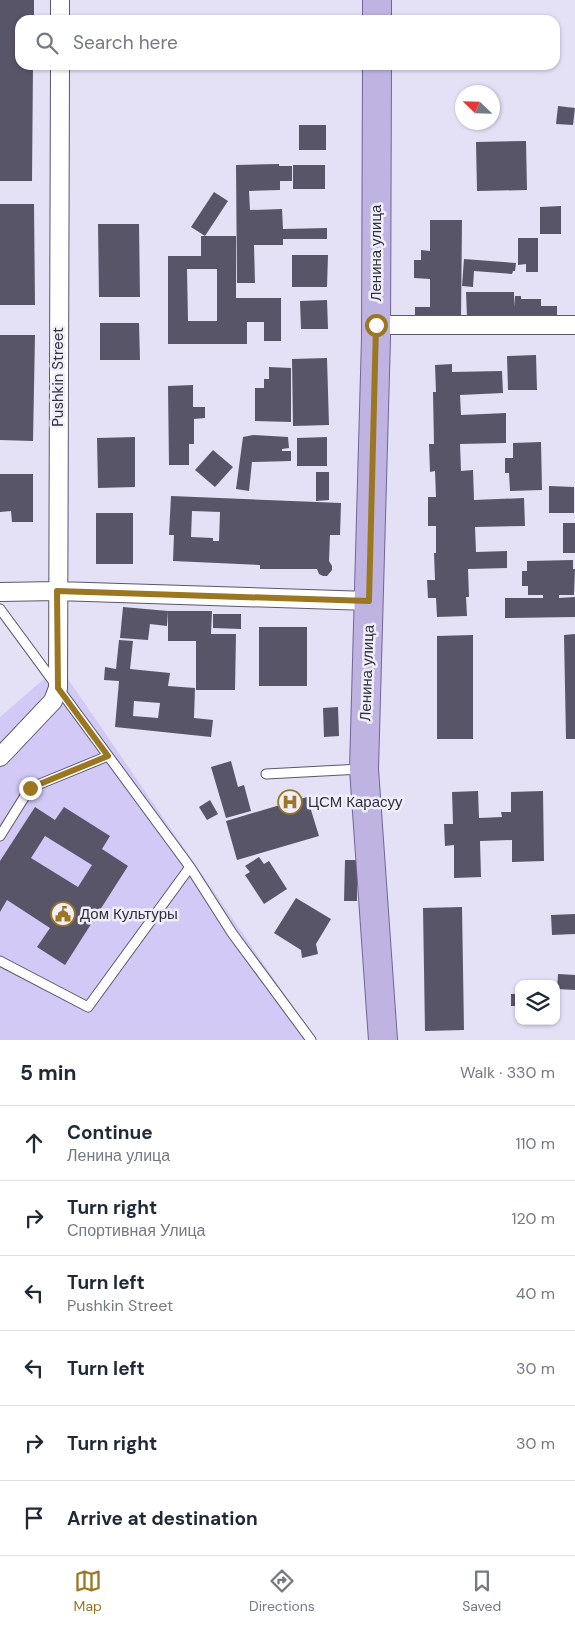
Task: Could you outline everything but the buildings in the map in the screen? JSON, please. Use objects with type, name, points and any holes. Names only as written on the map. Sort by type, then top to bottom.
[{"type":"main road","points":[[377,0],[377,15]]},
{"type":"main road","name":"Ленина улица","points":[[377,70],[376,325],[364,769],[383,1040]]},
{"type":"street","points":[[60,0],[60,15]]},
{"type":"street","name":"Pushkin Street","points":[[58,688],[60,70]]},
{"type":"street","points":[[376,325],[575,325]]},
{"type":"street","points":[[0,592],[57,591],[369,601]]},
{"type":"street","points":[[0,757],[53,701],[58,688]]},
{"type":"lane","points":[[0,609],[190,867],[232,933],[311,1040]]},
{"type":"lane","points":[[0,836],[30,788],[108,756]]},
{"type":"lane","points":[[266,774],[364,769]]},
{"type":"lane","points":[[0,961],[88,1007],[190,867]]},
{"type":"shaded area","points":[[59,666],[316,1040],[0,1040],[0,717]]},
{"type":"place","name":"ЦСМ Карасуу","points":[[290,802]]},
{"type":"place","name":"Дом Культуры","points":[[63,914]]},
{"type":"route","points":[[30,788],[108,756],[58,688],[59,629],[57,591],[369,601],[376,325]]}]
